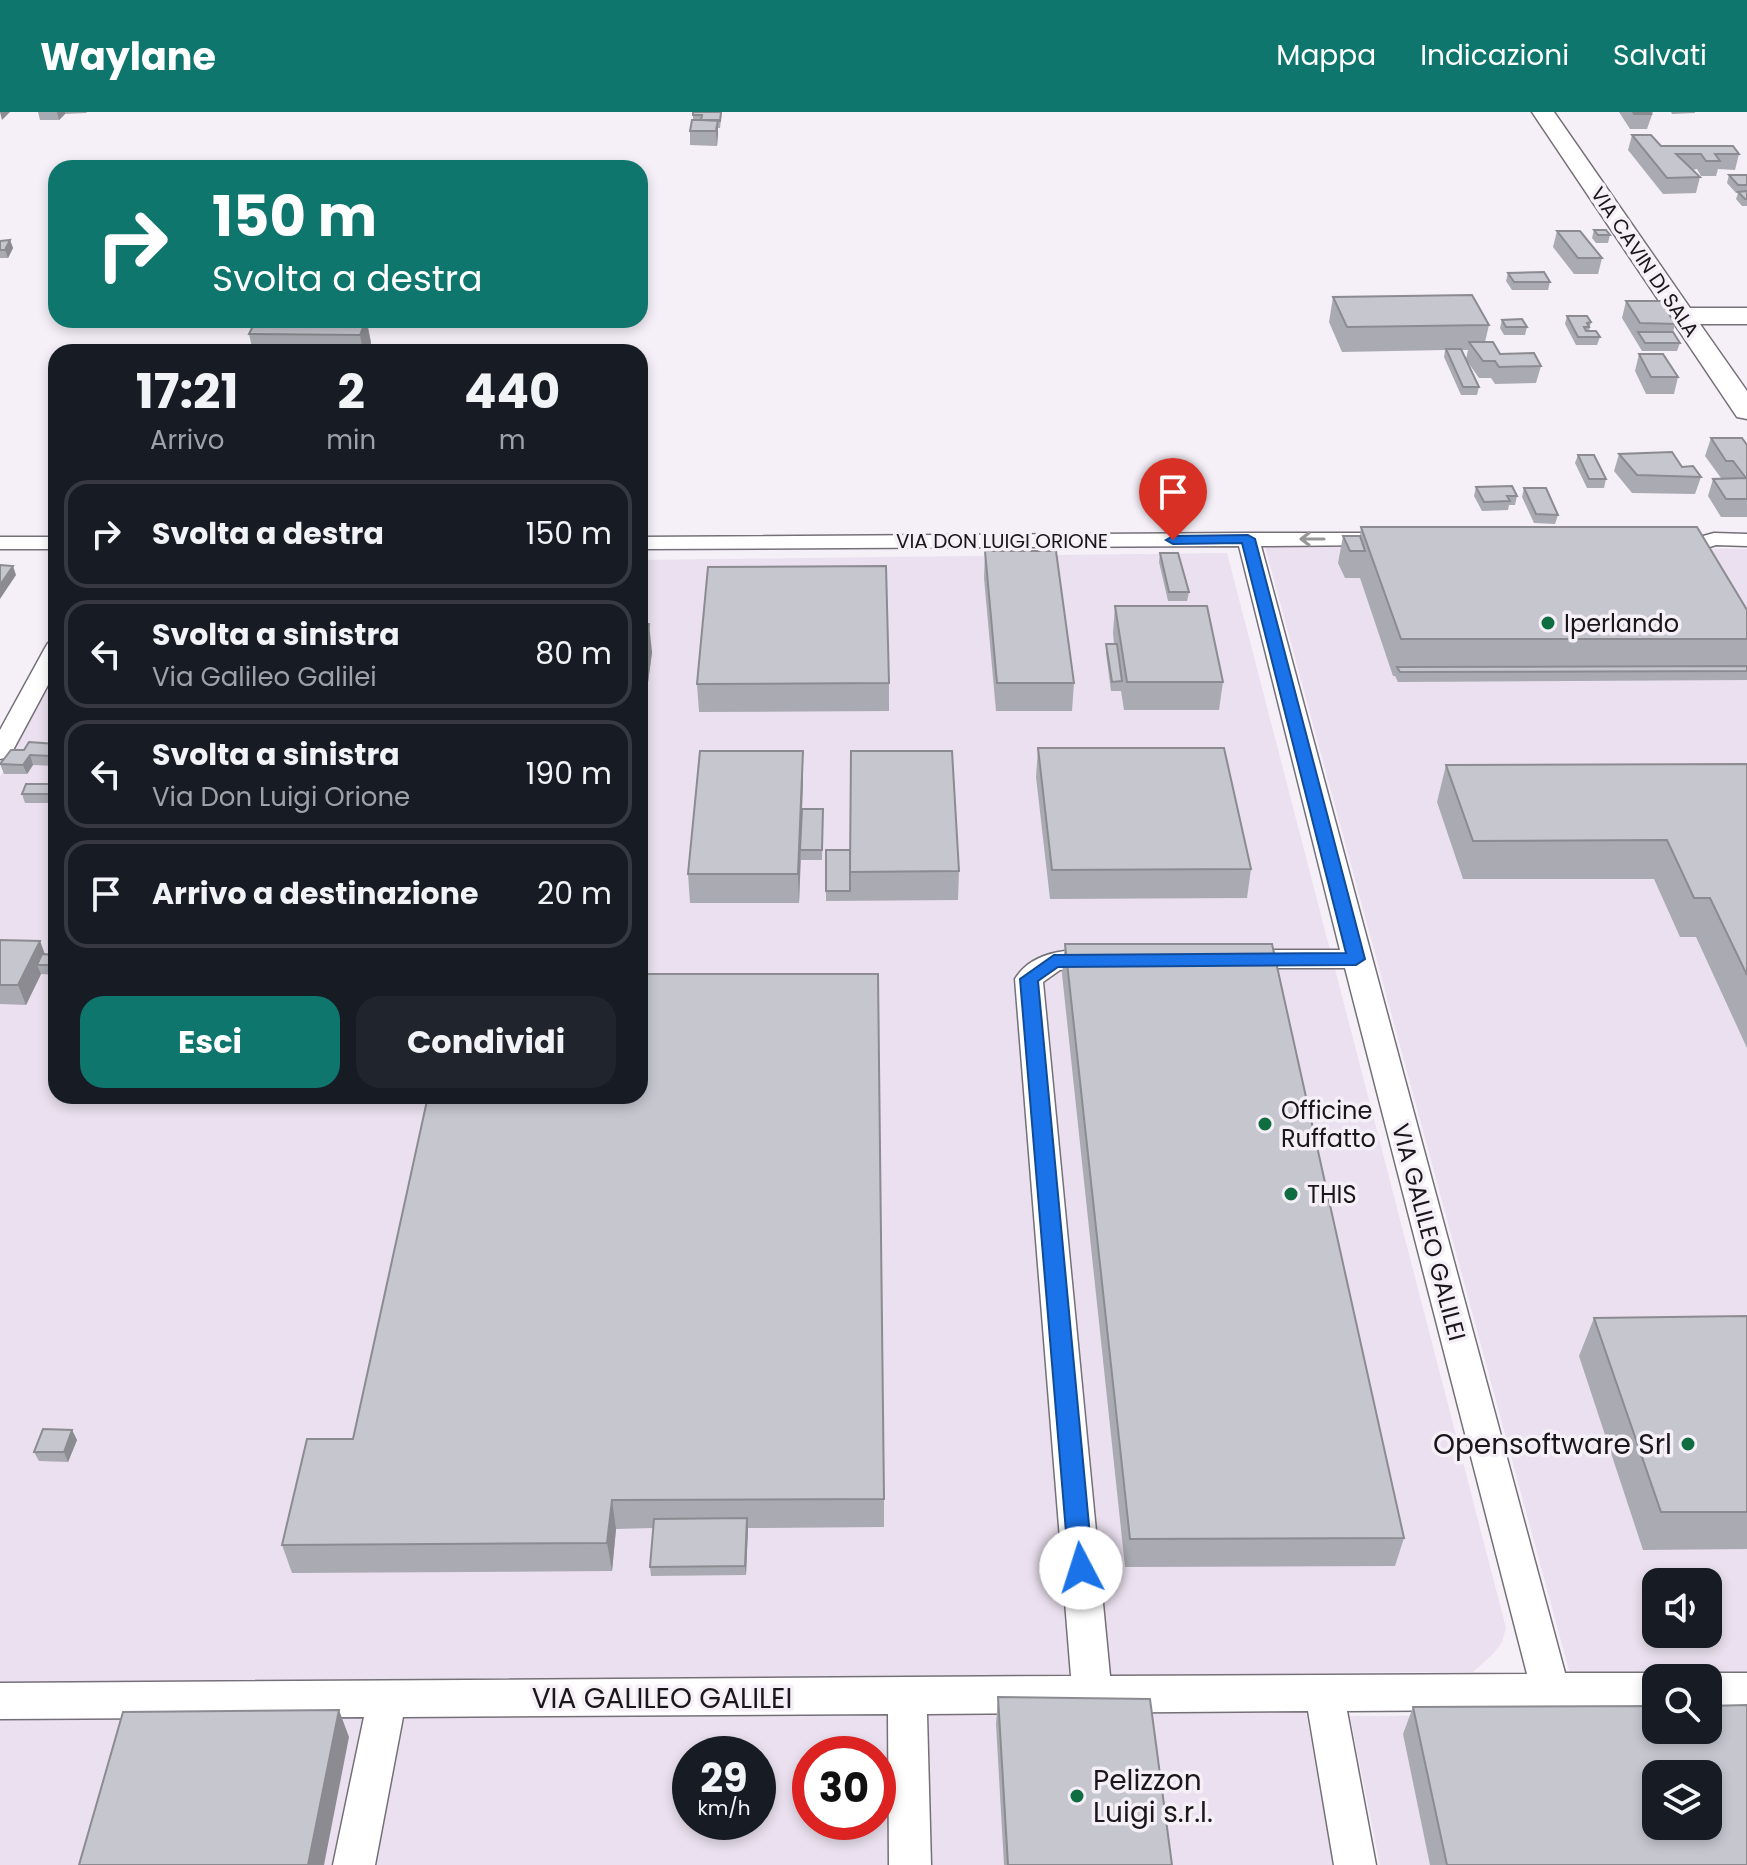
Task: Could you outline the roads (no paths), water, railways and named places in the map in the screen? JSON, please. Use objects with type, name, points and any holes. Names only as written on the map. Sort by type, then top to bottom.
[{"type":"main road","name":"VIA CAVIN DI SALA","points":[[1543,112],[1747,411]]},
{"type":"main road","points":[[1682,316],[1747,316]]},
{"type":"street","name":"VIA GALILEO GALILEI","points":[[1248,539],[1551,1692]]},
{"type":"street","name":"VIA DON LUIGI ORIONE","points":[[648,543],[1407,539]]},
{"type":"street","points":[[1655,539],[1697,545],[1714,539],[1747,540]]},
{"type":"street","points":[[0,543],[48,543]]},
{"type":"street","points":[[0,752],[48,663]]},
{"type":"street","points":[[1204,960],[1356,959]]},
{"type":"street","points":[[1092,1692],[1029,979],[1054,961],[1129,960]]},
{"type":"street","name":"VIA GALILEO GALILEI","points":[[0,1701],[907,1696],[1092,1692],[1642,1691]]},
{"type":"street","points":[[1722,1691],[1747,1691]]},
{"type":"street","points":[[1324,1693],[1355,1865]]},
{"type":"street","points":[[907,1696],[910,1865]]},
{"type":"street","points":[[354,1865],[387,1700]]},
{"type":"place","name":"Iperlando","points":[[1548,623]]},
{"type":"place","name":"Officine Ruffatto","points":[[1265,1124]]},
{"type":"place","name":"THIS","points":[[1291,1194]]},
{"type":"place","name":"Opensoftware Srl","points":[[1688,1444]]},
{"type":"place","name":"Pelizzon Luigi s.r.l.","points":[[1077,1796]]}]
